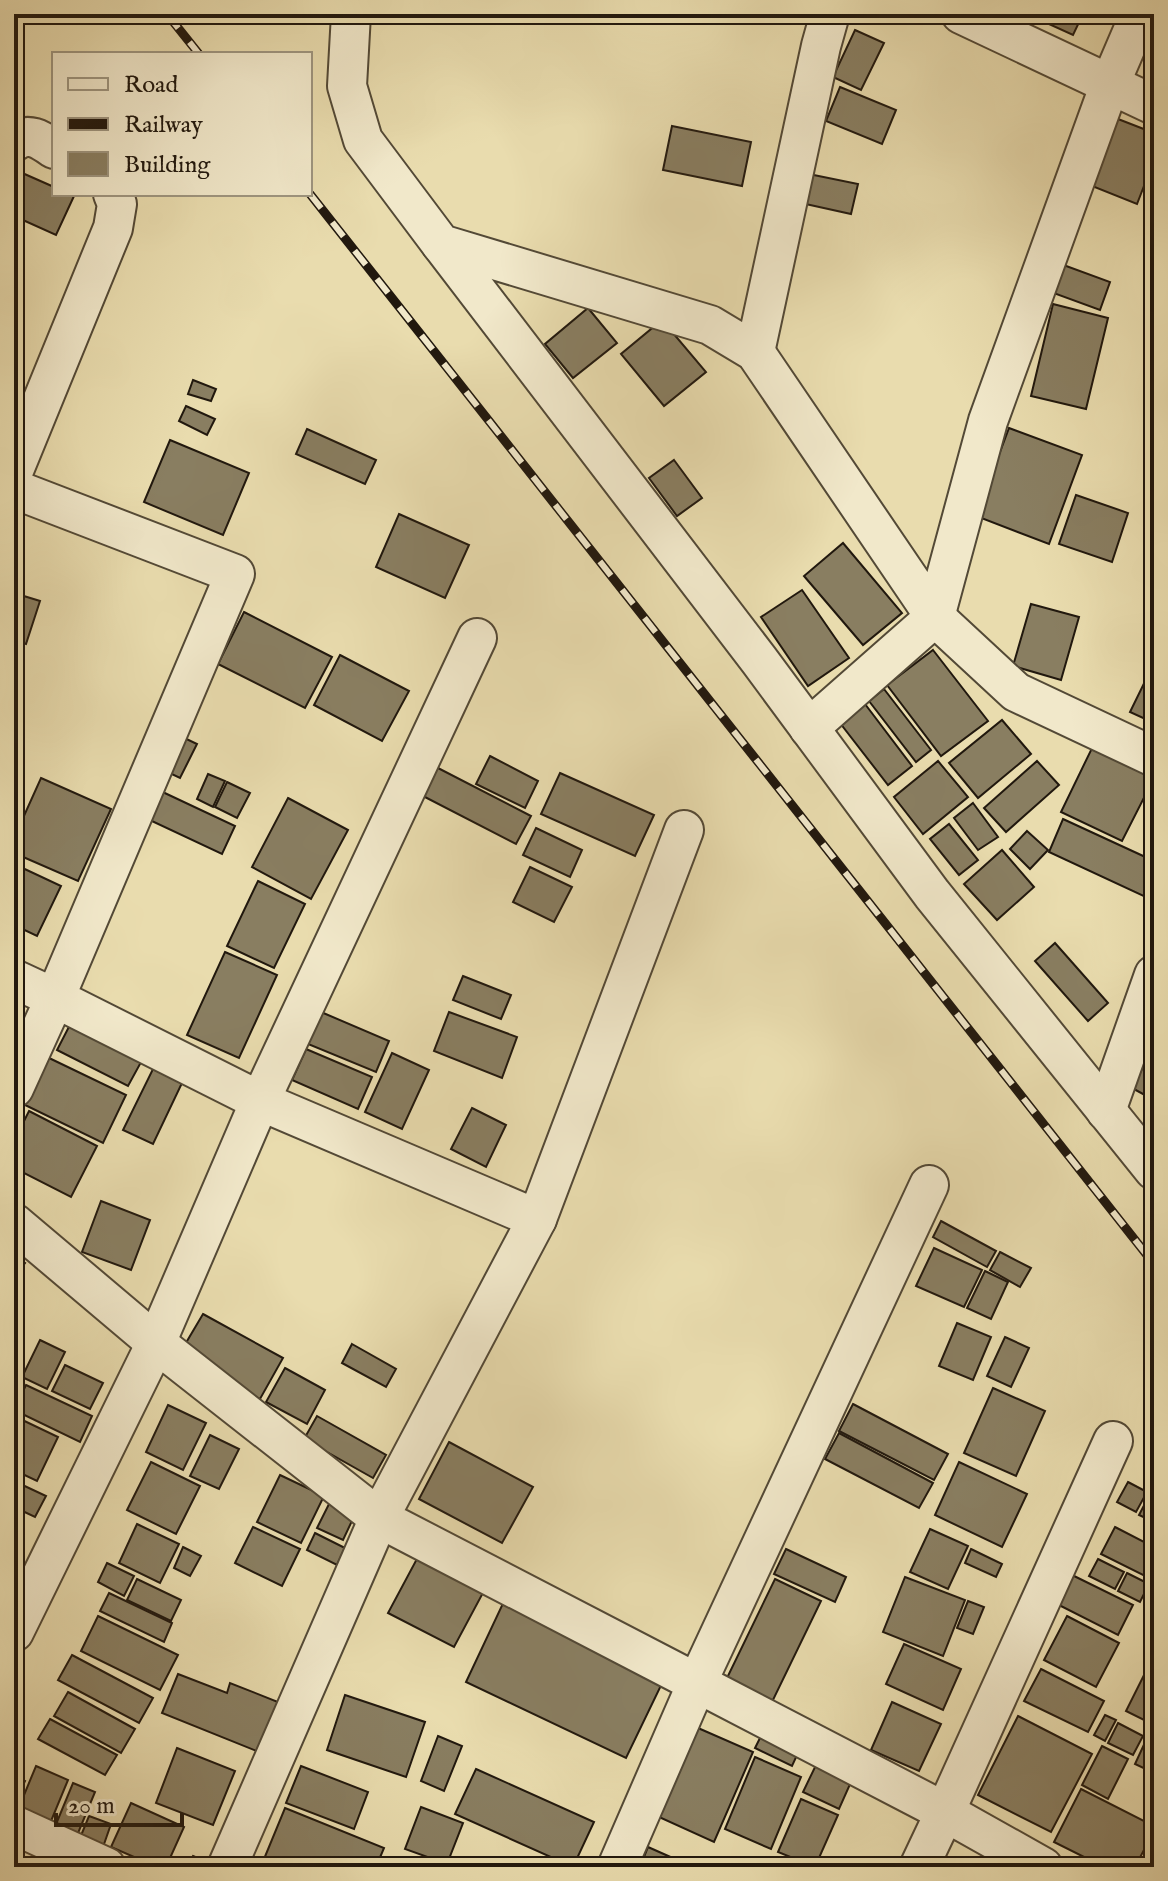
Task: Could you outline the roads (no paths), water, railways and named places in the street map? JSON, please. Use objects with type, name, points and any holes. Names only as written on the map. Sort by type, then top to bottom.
[{"type":"street","points":[[351,14],[347,86],[363,140],[932,894],[1154,1170]]},
{"type":"street","points":[[755,352],[817,61],[830,14]]},
{"type":"street","points":[[961,14],[1154,105]]},
{"type":"street","points":[[809,728],[935,617],[988,421],[1110,84],[1140,14]]},
{"type":"street","points":[[14,142],[35,136],[52,148]]},
{"type":"street","points":[[14,470],[113,228],[117,204],[114,196]]},
{"type":"street","points":[[441,244],[710,325],[755,352],[935,617],[1016,692],[1154,757]]},
{"type":"street","points":[[14,489],[235,574],[14,1088]]},
{"type":"street","points":[[14,1632],[156,1343],[260,1101],[477,638]]},
{"type":"street","points":[[227,1867],[379,1518],[537,1219],[684,830]]},
{"type":"street","points":[[1106,1111],[1154,975]]},
{"type":"street","points":[[14,979],[260,1101],[537,1219]]},
{"type":"street","points":[[617,1867],[697,1683],[929,1185]]},
{"type":"street","points":[[14,1223],[156,1343],[379,1518],[945,1812],[1043,1867]]},
{"type":"street","points":[[919,1867],[1113,1441]]},
{"type":"street","points":[[14,1825],[106,1867]]},
{"type":"railway","points":[[167,14],[197,52]]},
{"type":"railway","points":[[312,196],[1154,1264]]}]
